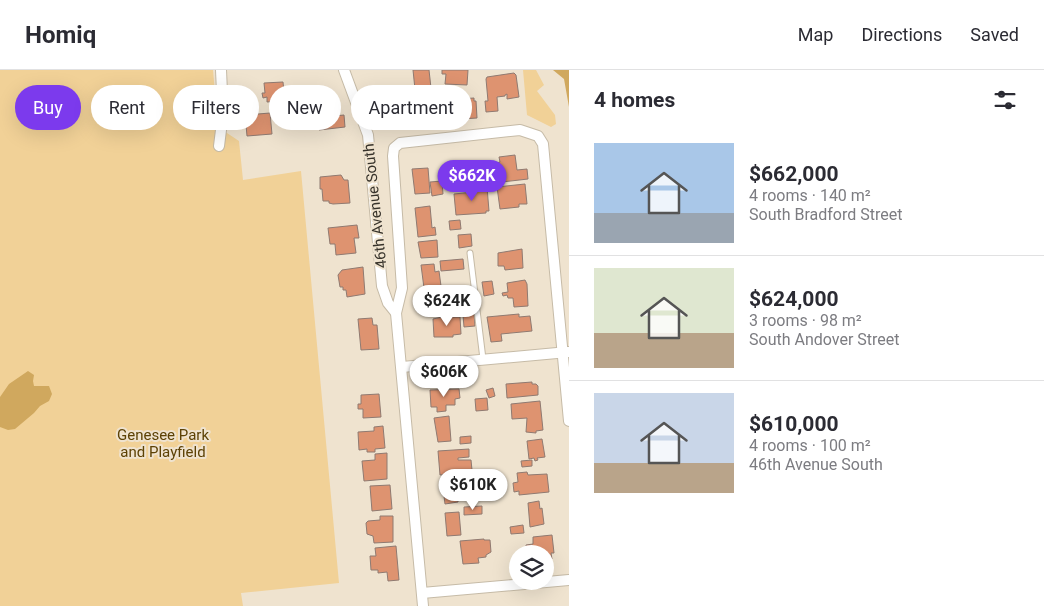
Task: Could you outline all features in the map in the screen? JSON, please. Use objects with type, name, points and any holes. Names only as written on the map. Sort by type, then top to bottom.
[{"type":"street","points":[[219,146],[223,114],[221,70]]},
{"type":"street","name":"46th Avenue South","points":[[344,70],[368,135],[382,286],[388,303],[396,313]]},
{"type":"street","name":"46th Avenue South","points":[[423,606],[396,313],[402,288],[393,156],[394,148],[400,142],[520,130],[538,136],[543,144],[566,352]]},
{"type":"street","points":[[402,367],[566,352],[569,422]]},
{"type":"street","points":[[422,593],[569,580]]},
{"type":"lane","points":[[470,253],[484,360]]},
{"type":"green space","name":"Genesee Park and Playfield","points":[[0,70],[213,70],[214,85],[173,85],[173,130],[222,130],[239,141],[243,180],[301,171],[339,583],[241,593],[243,606],[0,606]]},
{"type":"green space","points":[[523,70],[536,70],[544,85],[537,91],[555,115],[556,124],[551,127],[527,115]]},
{"type":"shaded area","points":[[553,70],[569,70],[569,107],[564,79]]},
{"type":"shaded area","points":[[28,371],[34,375],[34,386],[49,386],[52,394],[49,401],[40,406],[15,429],[8,430],[0,427],[0,397],[9,384]]},
{"type":"building","points":[[413,70],[429,70],[431,85],[415,85]]},
{"type":"building","points":[[442,70],[468,70],[467,85],[445,84],[446,74],[442,74]]},
{"type":"building","points":[[514,73],[516,75],[519,97],[507,99],[507,94],[497,97],[498,111],[486,112],[485,101],[488,101],[487,77]]},
{"type":"building","points":[[283,82],[283,85],[269,85],[269,102],[267,102],[267,97],[263,98],[262,93],[265,93],[264,83]]},
{"type":"building","points":[[472,98],[476,101],[477,118],[472,118]]},
{"type":"building","points":[[269,113],[269,130],[272,130],[272,134],[247,136],[246,130],[259,130],[259,114]]},
{"type":"building","points":[[341,115],[344,115],[345,127],[341,127]]},
{"type":"building","points":[[515,155],[517,170],[527,169],[528,179],[502,182],[501,173],[498,173],[497,163],[500,162],[499,157]]},
{"type":"building","points":[[472,163],[474,178],[449,181],[447,166]]},
{"type":"building","points":[[428,168],[430,193],[415,194],[412,169]]},
{"type":"building","points":[[341,175],[344,180],[348,180],[350,203],[333,204],[329,203],[329,201],[323,201],[320,177]]},
{"type":"building","points":[[442,181],[443,194],[432,196],[430,182]]},
{"type":"building","points":[[525,184],[527,204],[500,209],[497,187]]},
{"type":"building","points":[[487,187],[489,211],[486,211],[486,213],[456,215],[454,194],[474,192],[474,188]]},
{"type":"building","points":[[430,206],[432,228],[435,227],[436,235],[418,237],[415,208]]},
{"type":"building","points":[[460,220],[461,229],[450,230],[449,221]]},
{"type":"building","points":[[357,225],[359,238],[354,238],[356,253],[336,255],[335,244],[330,244],[328,228]]},
{"type":"building","points":[[471,234],[472,246],[459,248],[458,235]]},
{"type":"building","points":[[437,240],[438,257],[421,258],[418,242]]},
{"type":"building","points":[[522,249],[523,268],[505,270],[504,266],[498,266],[498,253]]},
{"type":"building","points":[[463,259],[464,269],[441,271],[440,261]]},
{"type":"building","points":[[434,264],[435,272],[439,271],[441,286],[424,288],[421,265]]},
{"type":"building","points":[[363,267],[365,294],[347,297],[346,290],[340,287],[338,275],[342,270]]},
{"type":"building","points":[[525,280],[527,284],[528,306],[514,307],[513,298],[508,298],[507,295],[503,296],[502,293],[508,292],[507,283]]},
{"type":"building","points":[[492,281],[494,294],[484,296],[482,282]]},
{"type":"building","points":[[460,288],[461,298],[449,299],[448,289]]},
{"type":"building","points":[[439,291],[441,314],[425,315],[424,293]]},
{"type":"building","points":[[474,314],[475,326],[464,327],[463,315]]},
{"type":"building","points":[[519,314],[519,317],[530,316],[532,331],[501,334],[502,341],[491,342],[487,317]]},
{"type":"building","points":[[460,317],[461,334],[453,335],[453,337],[434,337],[433,319]]},
{"type":"building","points":[[372,318],[373,325],[377,325],[379,349],[361,350],[358,319]]},
{"type":"building","points":[[532,382],[532,384],[538,386],[538,395],[507,398],[506,384]]},
{"type":"building","points":[[493,388],[495,396],[489,398],[486,390]]},
{"type":"building","points":[[459,389],[460,398],[455,399],[455,405],[446,405],[446,411],[437,412],[437,407],[431,407],[430,390]]},
{"type":"building","points":[[379,394],[381,417],[363,418],[363,409],[358,409],[358,404],[361,404],[361,395]]},
{"type":"building","points":[[487,398],[488,410],[476,411],[475,399]]},
{"type":"building","points":[[540,401],[543,430],[536,431],[536,433],[526,432],[527,418],[512,419],[511,404]]},
{"type":"building","points":[[449,416],[451,441],[438,442],[434,418]]},
{"type":"building","points":[[383,426],[385,448],[375,449],[375,452],[367,452],[367,449],[359,450],[358,432],[374,431],[374,427]]},
{"type":"building","points":[[471,436],[471,443],[460,444],[460,437]]},
{"type":"building","points":[[542,439],[545,457],[537,458],[538,460],[535,461],[534,458],[529,459],[527,441]]},
{"type":"building","points":[[469,449],[469,457],[458,458],[458,460],[471,460],[472,470],[464,470],[464,473],[440,475],[438,451]]},
{"type":"building","points":[[387,453],[387,479],[364,481],[362,461],[375,460],[375,454]]},
{"type":"building","points":[[532,460],[532,466],[522,467],[521,461]]},
{"type":"building","points":[[527,472],[528,475],[547,474],[549,492],[519,495],[519,491],[514,492],[513,483],[518,482],[517,473]]},
{"type":"building","points":[[457,479],[457,488],[463,487],[465,498],[458,498],[458,502],[445,504],[442,481]]},
{"type":"building","points":[[390,485],[392,509],[372,511],[370,486]]},
{"type":"building","points":[[539,501],[544,524],[530,527],[528,503]]},
{"type":"building","points":[[482,506],[482,514],[464,515],[464,507]]},
{"type":"building","points":[[459,512],[461,535],[447,536],[445,513]]},
{"type":"building","points":[[380,516],[393,516],[393,542],[374,543],[373,536],[367,534],[366,523],[368,521],[380,520]]},
{"type":"building","points":[[523,525],[524,533],[511,534],[510,527]]},
{"type":"building","points":[[552,535],[553,545],[526,545],[533,544],[533,537]]},
{"type":"building","points":[[490,540],[491,552],[486,557],[478,558],[479,563],[463,564],[460,541]]},
{"type":"building","points":[[396,546],[399,580],[388,581],[387,572],[378,573],[378,570],[371,570],[370,556],[376,556],[375,548]]}]
